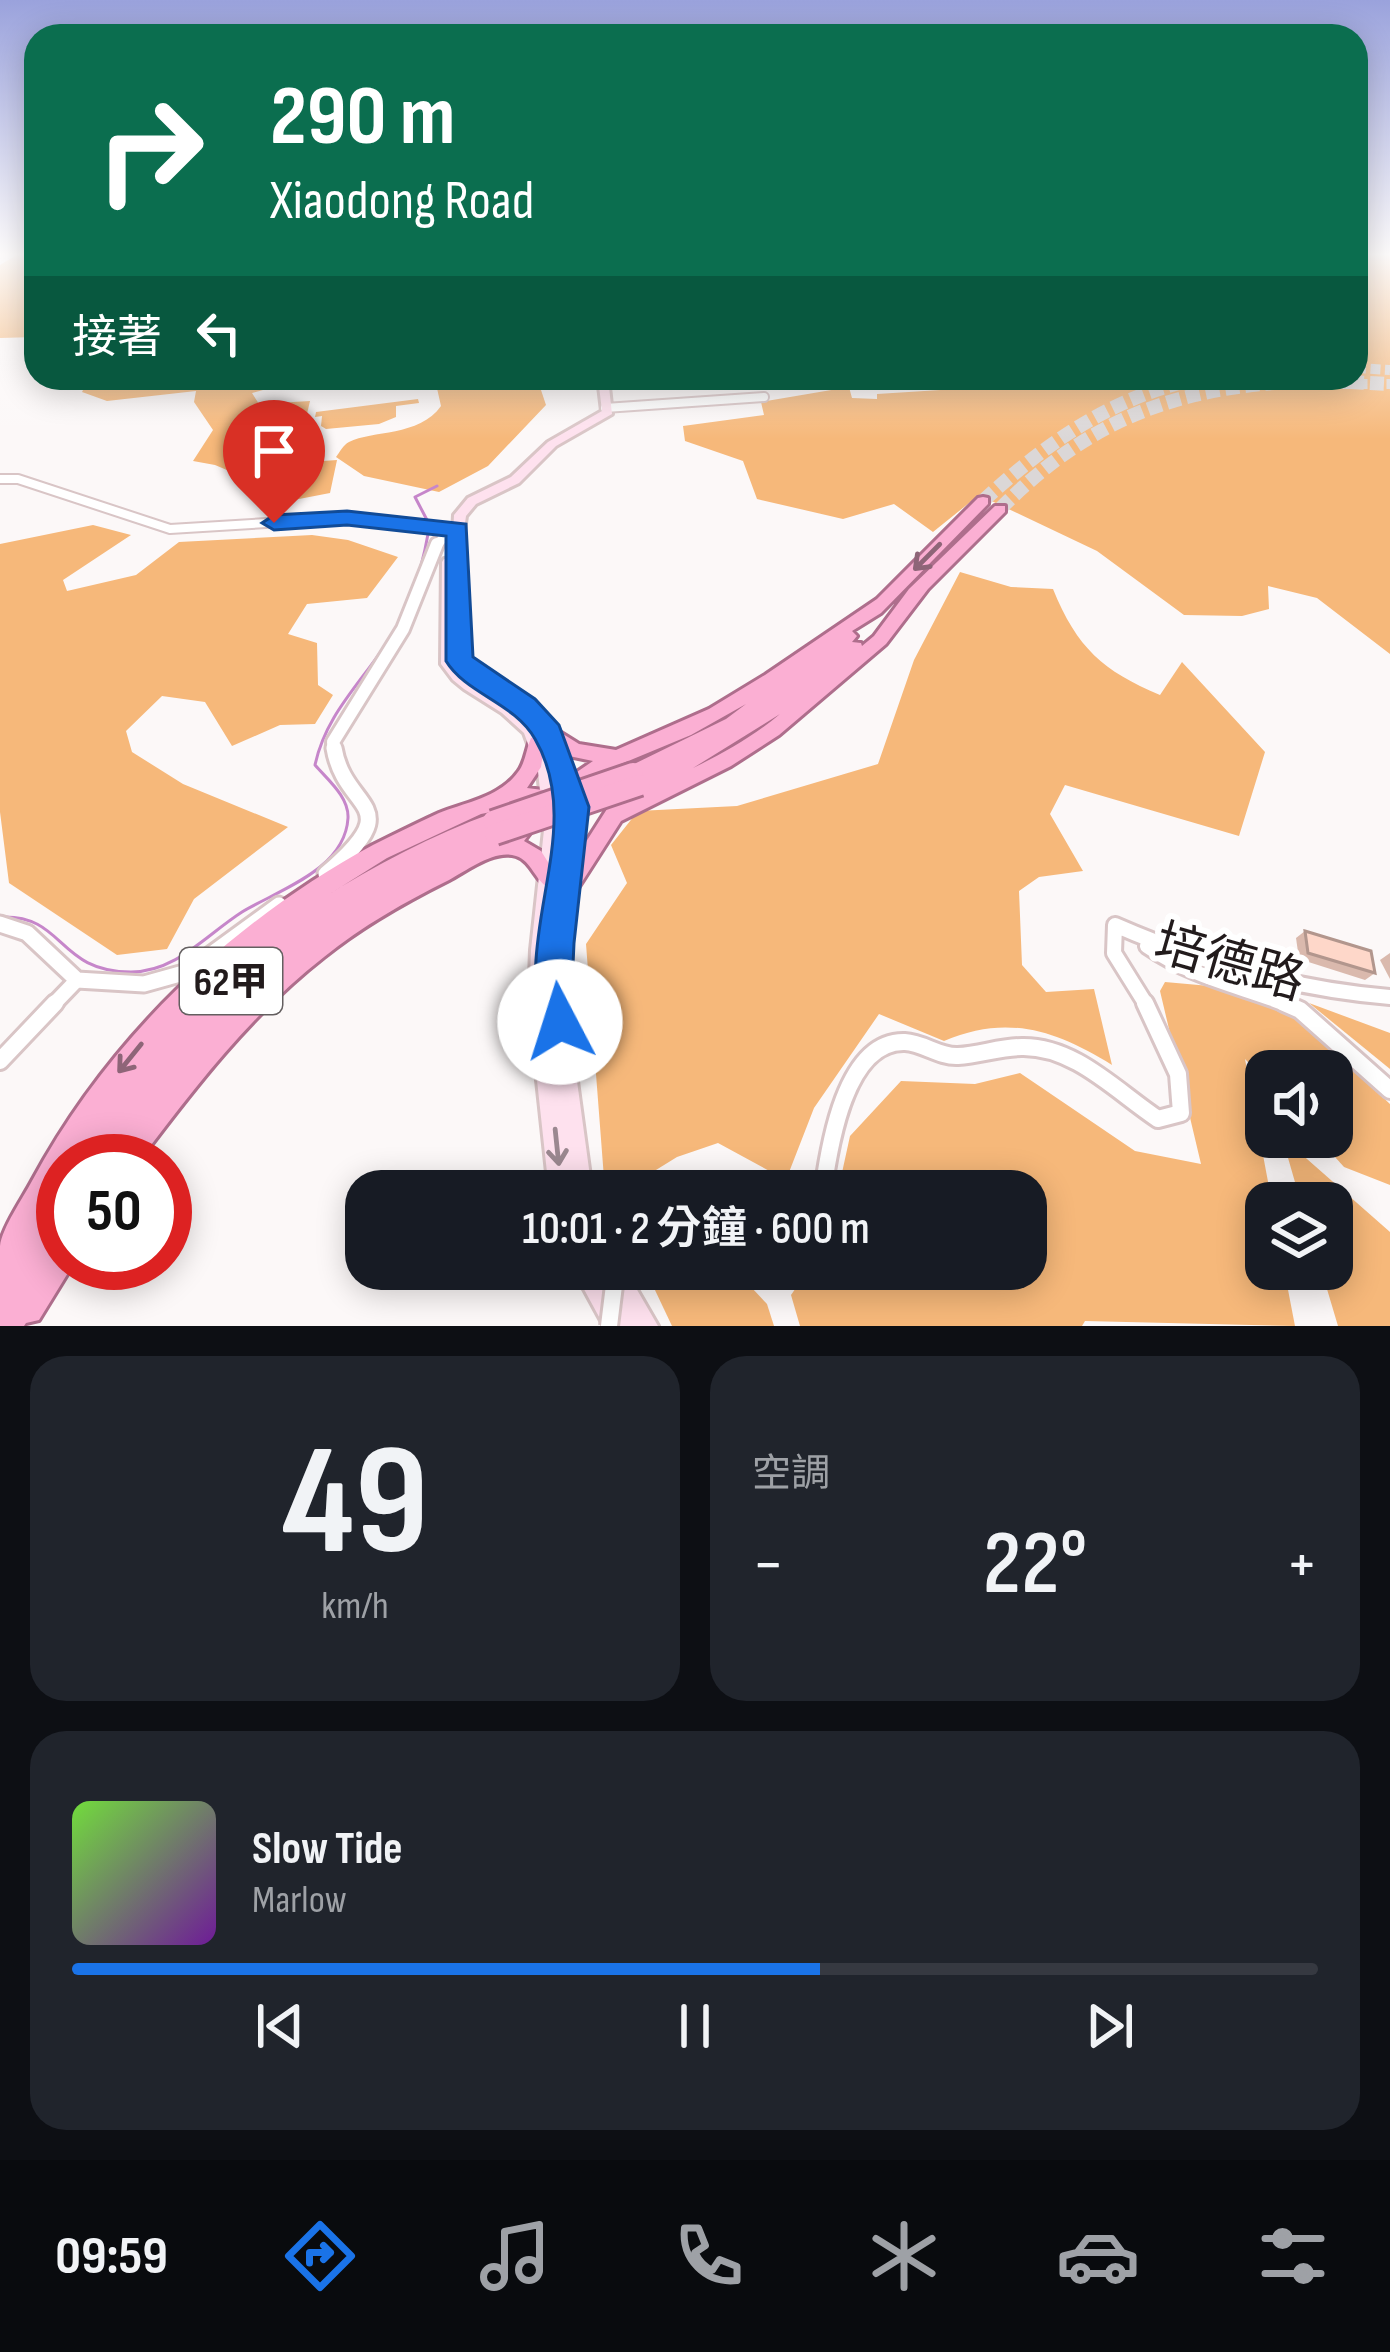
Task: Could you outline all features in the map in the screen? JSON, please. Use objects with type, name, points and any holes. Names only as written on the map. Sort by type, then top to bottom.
[{"type":"highway","name":"62甲","points":[[636,779],[732,724],[823,659],[978,506]]},
{"type":"highway","name":"62甲","points":[[100,1134],[183,1028],[268,946],[345,891],[423,848],[685,765],[780,709],[921,587],[1000,509]]},
{"type":"highway","points":[[465,863],[515,845],[542,864],[556,885],[614,815],[725,761],[802,707],[880,640],[921,587]]},
{"type":"highway","points":[[144,1134],[194,1069],[249,1010],[303,959],[350,924],[465,863],[562,802],[580,778],[706,721],[768,686],[881,603]]},
{"type":"highway","points":[[0,1270],[83,1119],[134,1052],[189,993],[293,906],[341,873],[423,848],[456,815],[522,783],[543,738],[575,751],[616,758]]},
{"type":"highway","points":[[456,815],[524,795],[562,802],[667,789]]},
{"type":"highway","name":"62甲","points":[[123,1134],[193,1041],[282,953],[370,892],[423,848]]},
{"type":"highway","points":[[0,1298],[36,1237]]},
{"type":"highway","points":[[9,1326],[36,1277]]},
{"type":"highway","points":[[19,1326],[42,1290]]},
{"type":"main road","points":[[577,1170],[554,986],[562,802],[543,738],[460,678],[448,664],[453,530],[460,515],[472,501],[514,480],[552,444],[602,419],[608,412],[604,390]]},
{"type":"main road","points":[[556,885],[539,981],[559,1170]]},
{"type":"main road","points":[[598,1290],[619,1326]]},
{"type":"main road","points":[[625,1290],[645,1326]]},
{"type":"street","points":[[605,408],[764,397]]},
{"type":"street","points":[[0,479],[18,479],[170,529],[347,518],[453,530]]},
{"type":"street","points":[[0,924],[28,933],[77,980],[144,984],[187,972],[351,854],[365,828],[367,798],[333,755],[333,742],[403,629],[437,543],[453,530]]},
{"type":"street","name":"培德路","points":[[828,1170],[841,1108],[860,1065],[871,1053],[903,1042],[951,1056],[1034,1047],[1065,1057],[1158,1119],[1181,1113],[1183,1095],[1176,1069],[1114,953],[1115,926],[1200,961],[1288,982],[1390,997]]},
{"type":"street","points":[[1136,935],[1174,965],[1221,986],[1251,990],[1300,1010],[1390,1090]]},
{"type":"street","points":[[0,1061],[77,980]]},
{"type":"street","points":[[609,1326],[612,1290]]},
{"type":"shaded area","points":[[0,315],[24,315],[24,337],[0,338]]},
{"type":"shaded area","points":[[1368,315],[1390,315],[1390,654],[1317,598],[1268,586],[1269,609],[1242,616],[1184,615],[1097,551],[979,495],[933,532],[894,504],[843,519],[757,499],[743,461],[685,441],[683,426],[764,415],[761,402],[831,390],[850,390],[852,398],[877,399],[877,394],[1368,390]]},
{"type":"shaded area","points":[[263,390],[252,393],[259,404],[310,401],[303,431],[248,443],[253,449],[286,448],[323,461],[337,460],[330,493],[268,505],[258,483],[193,461],[213,430],[194,402],[196,391],[107,401],[82,392]]},
{"type":"shaded area","points":[[437,390],[541,390],[546,405],[488,466],[439,492],[364,476],[336,457],[349,442],[421,423],[441,406]]},
{"type":"shaded area","points":[[418,399],[419,403],[396,406],[396,417],[379,424],[326,429],[321,426],[322,416],[315,417],[316,412]]},
{"type":"shaded area","points":[[93,525],[131,535],[63,580],[67,591],[136,575],[179,542],[312,535],[348,540],[398,557],[367,598],[307,604],[288,634],[317,643],[318,685],[333,695],[315,724],[280,725],[232,746],[205,702],[162,696],[126,731],[132,752],[183,784],[288,827],[194,899],[167,949],[117,955],[9,883],[0,812],[0,544]]},
{"type":"shaded area","points":[[960,572],[1011,587],[1053,589],[1082,642],[1107,666],[1160,695],[1182,662],[1265,752],[1239,836],[1065,785],[1050,814],[1083,871],[1039,877],[1019,891],[1022,965],[1046,992],[1094,989],[1112,1065],[1071,1043],[1030,1030],[989,1028],[944,1041],[879,1014],[814,1108],[790,1170],[768,1170],[718,1143],[656,1170],[603,1170],[586,944],[627,883],[611,845],[638,811],[737,806],[878,764],[914,660]]},
{"type":"shaded area","points":[[1165,982],[1221,987],[1301,1021],[1332,1050],[1245,1050],[1245,1158],[1264,1158],[1268,1182],[1245,1182],[1245,1290],[1288,1290],[1295,1326],[1085,1321],[1082,1326],[800,1326],[791,1295],[794,1290],[1047,1290],[1047,1170],[843,1170],[850,1136],[901,1081],[975,1084],[1020,1073],[1135,1151],[1201,1164],[1160,991]]},
{"type":"shaded area","points":[[1309,1003],[1390,1033],[1390,1069]]},
{"type":"shaded area","points":[[1353,1069],[1390,1104],[1390,1185],[1344,1167],[1336,1158],[1353,1158]]},
{"type":"shaded area","points":[[1288,1158],[1306,1158],[1333,1182],[1295,1182]]},
{"type":"shaded area","points":[[1353,1199],[1390,1232],[1390,1326],[1338,1326],[1327,1290],[1353,1290]]},
{"type":"shaded area","points":[[655,1290],[754,1290],[767,1304],[774,1326],[672,1326]]},
{"type":"building","points":[[1305,931],[1371,951],[1375,973],[1308,953]]},
{"type":"waterway","points":[[427,520],[415,497],[437,486]]},
{"type":"waterway","points":[[2,917],[38,925],[74,954],[107,970],[147,970],[190,951],[242,912],[323,865],[344,836],[348,818],[341,796],[315,765],[320,748],[334,718],[398,623],[417,580],[428,534]]},
{"type":"tunnel","points":[[1368,369],[1390,370]]},
{"type":"tunnel","points":[[1368,383],[1390,384],[1368,384]]},
{"type":"tunnel","points":[[983,501],[1029,461],[1078,428],[1157,390]]},
{"type":"tunnel","points":[[1000,509],[1068,451],[1102,430],[1176,400],[1221,390]]},
{"type":"route","points":[[274,523],[375,519],[458,530],[459,661],[524,707],[549,734],[573,807],[556,943],[554,986],[560,1022]]}]
